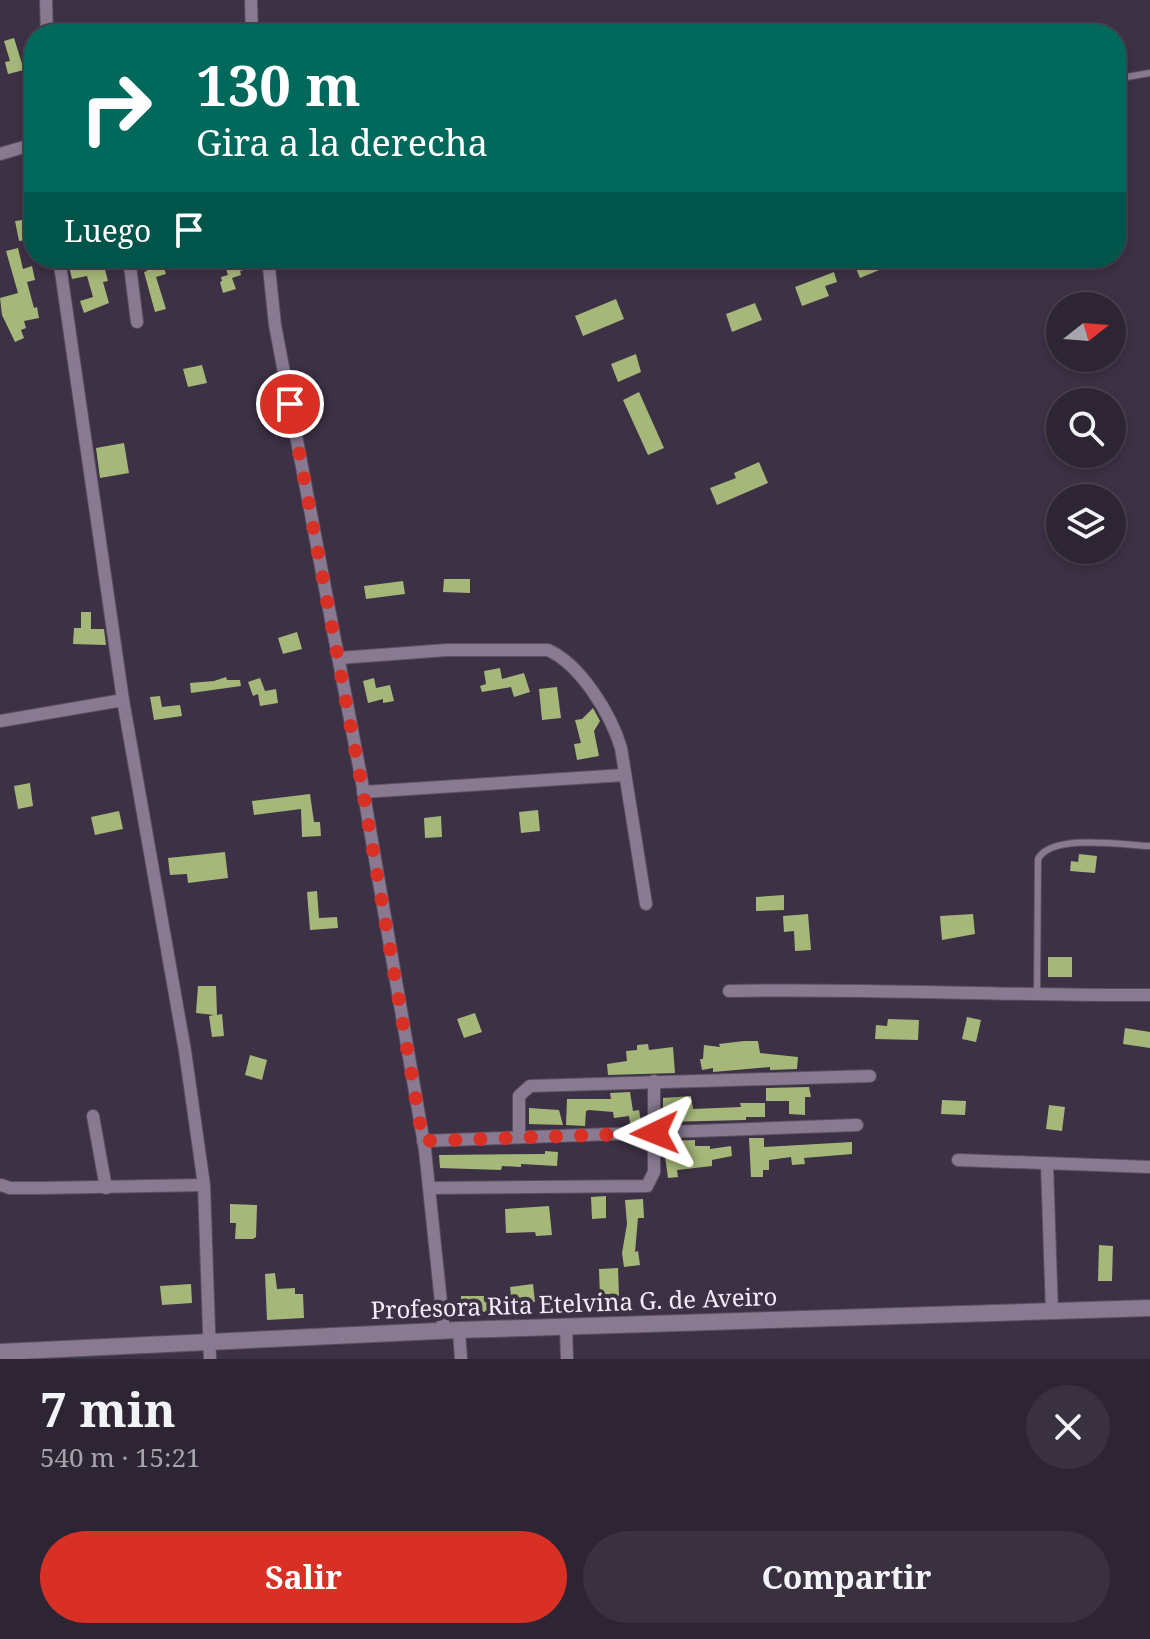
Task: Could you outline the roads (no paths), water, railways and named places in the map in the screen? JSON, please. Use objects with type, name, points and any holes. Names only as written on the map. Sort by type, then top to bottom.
[{"type":"street","points":[[46,0],[47,24]]},
{"type":"street","points":[[251,0],[252,24]]},
{"type":"street","points":[[0,154],[24,147]]},
{"type":"street","points":[[60,268],[123,700],[185,1051],[204,1185],[210,1359]]},
{"type":"street","points":[[130,268],[137,322]]},
{"type":"street","points":[[269,268],[275,325],[339,658],[423,1141],[452,1331],[461,1359]]},
{"type":"street","points":[[339,658],[447,650],[548,650],[562,656],[579,673],[614,725],[621,748],[646,904]]},
{"type":"street","points":[[0,721],[123,700]]},
{"type":"street","points":[[363,792],[624,775]]},
{"type":"street","points":[[729,991],[799,989],[1150,995]]},
{"type":"street","points":[[519,1137],[519,1096],[530,1086],[870,1076]]},
{"type":"street","points":[[430,1188],[647,1186],[654,1172],[654,1081]]},
{"type":"street","points":[[93,1116],[106,1188]]},
{"type":"street","points":[[423,1141],[857,1125]]},
{"type":"street","points":[[958,1160],[1150,1167]]},
{"type":"street","points":[[1047,1165],[1052,1313]]},
{"type":"street","points":[[1,1185],[10,1188],[106,1188],[204,1185]]},
{"type":"street","name":"Profesora Rita Etelvina G. de Aveiro","points":[[0,1352],[210,1340],[1150,1308]]},
{"type":"street","points":[[566,1327],[567,1359]]},
{"type":"lane","points":[[1126,77],[1150,73]]},
{"type":"lane","points":[[1037,995],[1038,859],[1042,852],[1062,843],[1150,846]]}]
